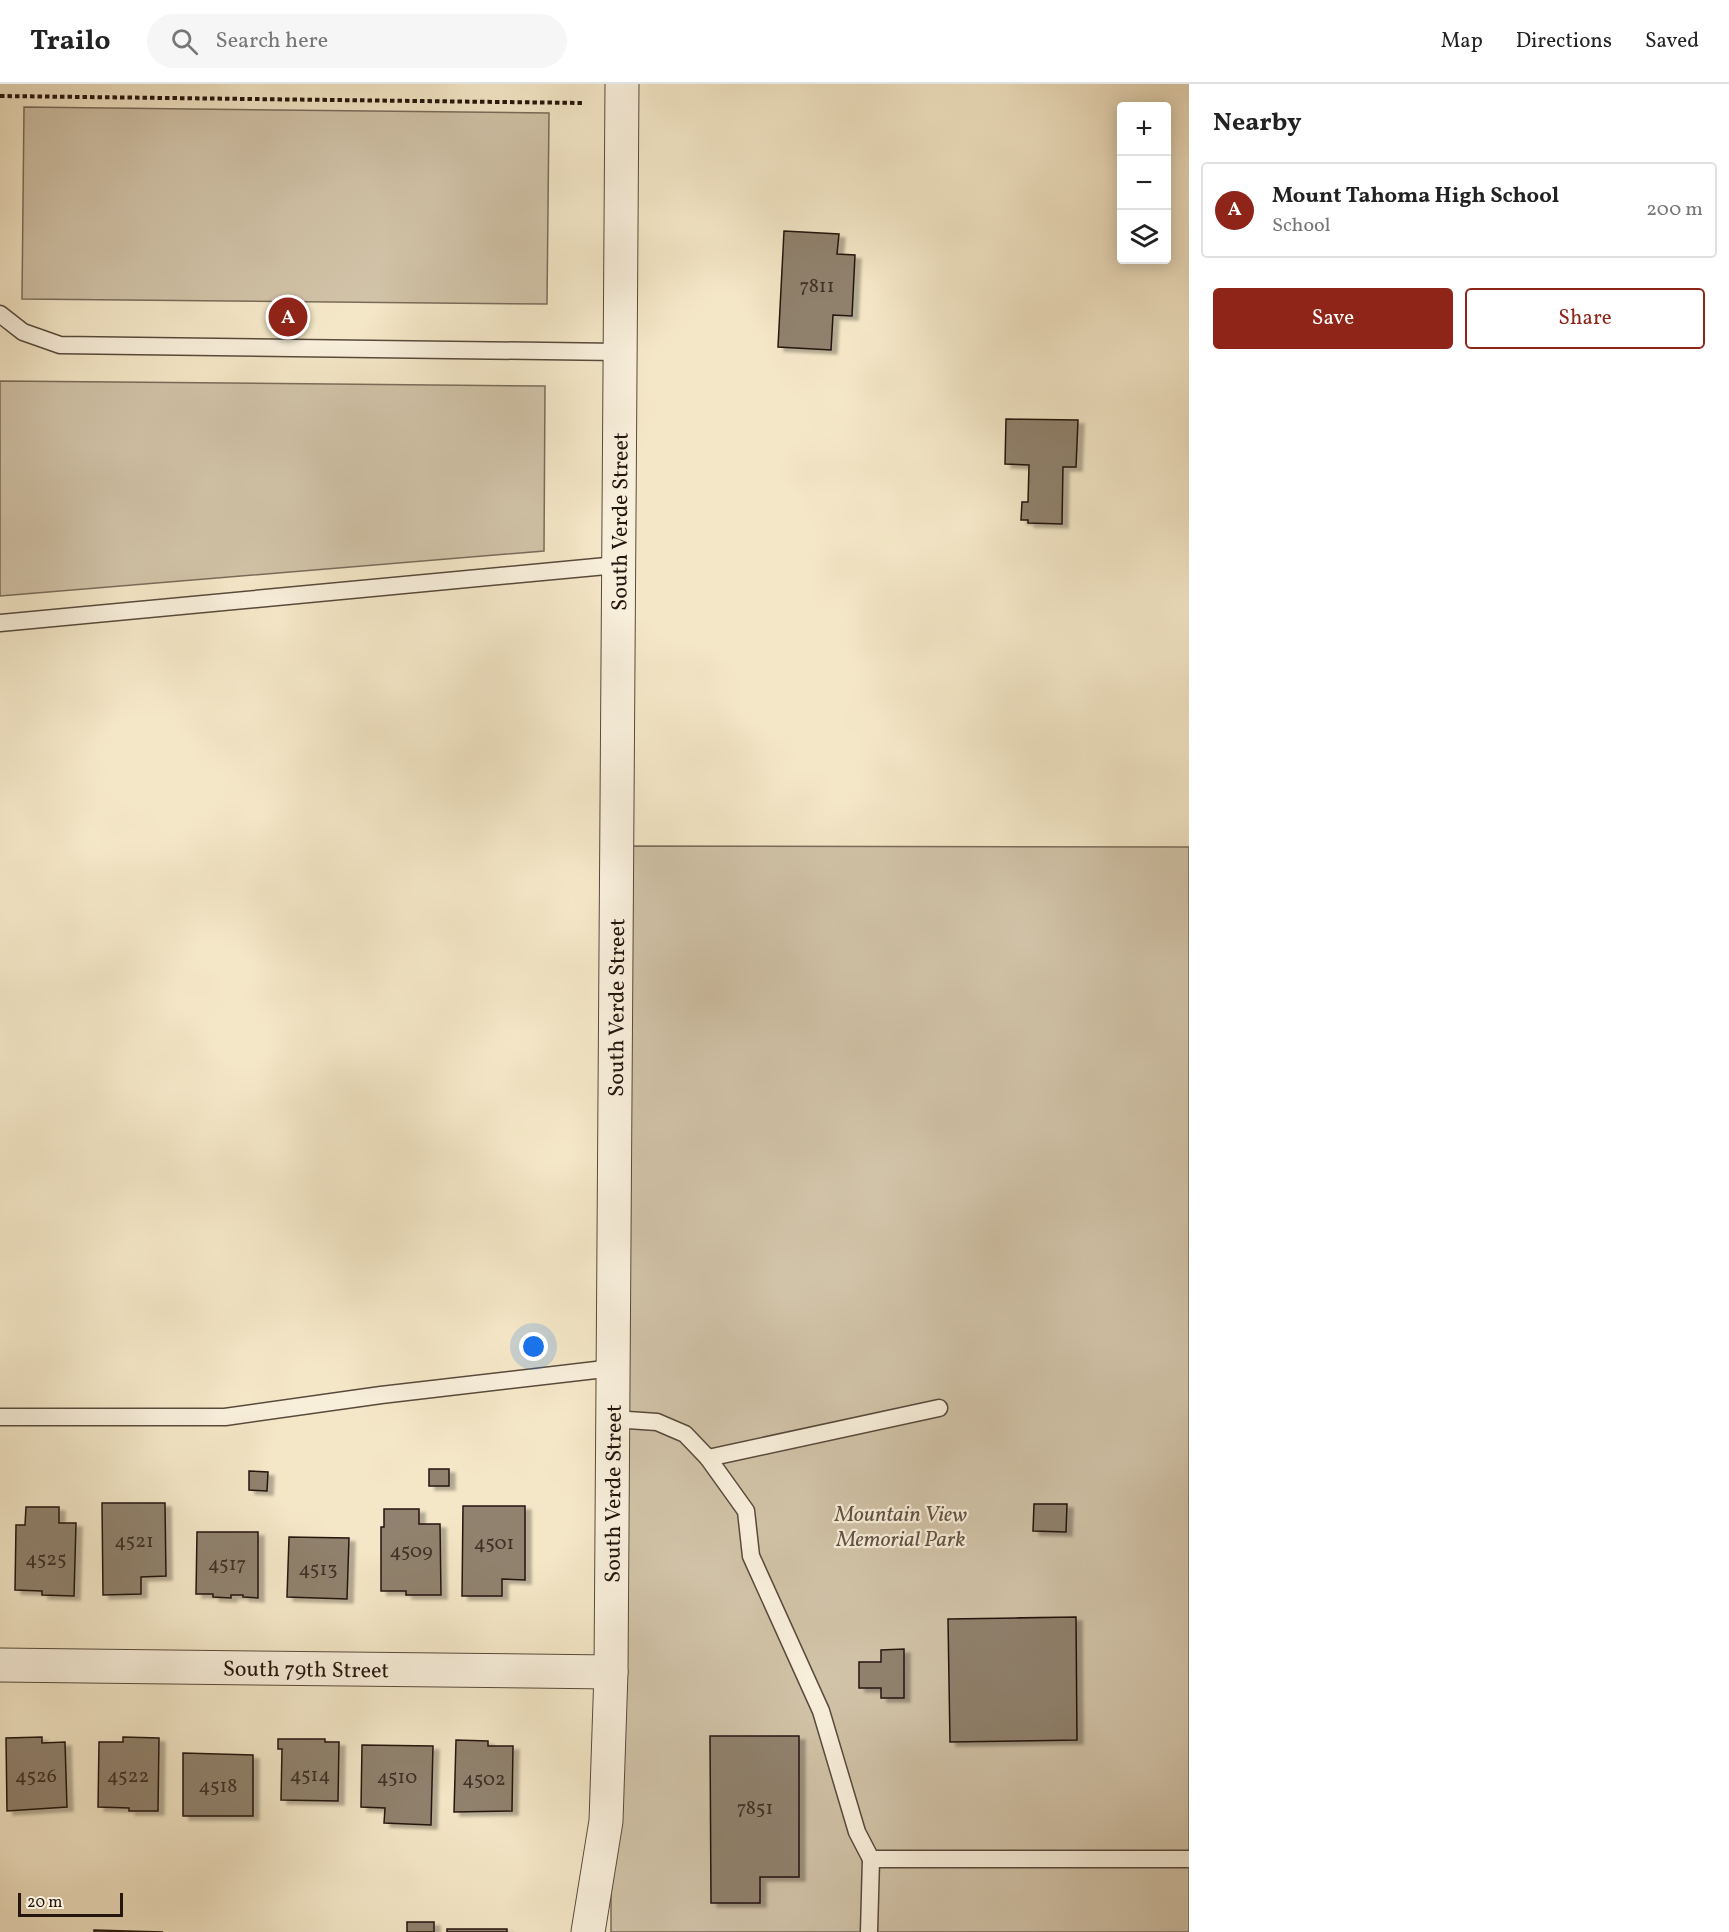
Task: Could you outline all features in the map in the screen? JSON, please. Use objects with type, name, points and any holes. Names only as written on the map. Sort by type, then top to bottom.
[{"type":"street","name":"South Verde Street","points":[[588,1932],[606,1821],[611,1672],[622,84]]},
{"type":"street","name":"South 79th Street","points":[[0,1665],[611,1672]]},
{"type":"lane","points":[[0,314],[24,332],[60,345],[619,352]]},
{"type":"lane","points":[[0,623],[617,565]]},
{"type":"lane","points":[[0,1417],[225,1417],[381,1395],[613,1368]]},
{"type":"lane","points":[[708,1458],[939,1408]]},
{"type":"lane","points":[[613,1419],[657,1422],[685,1434],[708,1458],[746,1511],[750,1556],[821,1711],[857,1832],[871,1858],[869,1932]]},
{"type":"lane","points":[[871,1858],[1189,1858]]},
{"type":"path","points":[[0,96],[584,103]]},
{"type":"green space","points":[[24,107],[549,113],[547,304],[22,299]]},
{"type":"green space","points":[[0,381],[545,386],[544,551],[0,596]]},
{"type":"green space","name":"Mountain View Memorial Park","points":[[617,846],[1189,847],[1189,1932],[611,1932]]},
{"type":"building","points":[[784,231],[839,234],[837,254],[855,255],[852,316],[833,315],[831,350],[778,347]]},
{"type":"building","points":[[1006,419],[1078,420],[1076,467],[1063,467],[1062,524],[1028,523],[1028,520],[1021,520],[1022,502],[1028,502],[1029,465],[1005,464]]},
{"type":"building","points":[[429,1469],[449,1469],[449,1486],[429,1486]]},
{"type":"building","points":[[249,1471],[268,1472],[267,1491],[249,1490]]},
{"type":"building","points":[[102,1503],[165,1503],[166,1576],[141,1577],[141,1594],[103,1595]]},
{"type":"building","points":[[1034,1504],[1067,1504],[1066,1532],[1033,1531]]},
{"type":"building","points":[[463,1506],[525,1506],[525,1580],[502,1579],[502,1596],[462,1596]]},
{"type":"building","points":[[26,1507],[59,1507],[59,1523],[76,1523],[74,1596],[42,1595],[42,1591],[15,1590],[16,1525],[25,1525]]},
{"type":"building","points":[[384,1509],[419,1509],[419,1524],[440,1524],[441,1595],[406,1595],[406,1591],[381,1591],[381,1527],[384,1527]]},
{"type":"building","points":[[197,1532],[258,1532],[258,1598],[243,1597],[243,1595],[231,1595],[231,1598],[213,1597],[213,1594],[196,1594]]},
{"type":"building","points":[[289,1537],[349,1538],[347,1599],[287,1597]]},
{"type":"building","points":[[1076,1617],[1077,1740],[950,1742],[948,1619]]},
{"type":"building","points":[[904,1649],[904,1698],[881,1698],[881,1688],[859,1688],[859,1662],[881,1662],[881,1650]]},
{"type":"building","points":[[710,1736],[799,1736],[799,1877],[760,1877],[760,1903],[711,1903]]},
{"type":"building","points":[[42,1737],[42,1743],[65,1742],[67,1807],[7,1811],[6,1738]]},
{"type":"building","points":[[123,1737],[159,1738],[158,1811],[129,1811],[129,1808],[98,1807],[99,1742],[123,1742]]},
{"type":"building","points":[[278,1739],[325,1739],[325,1742],[339,1742],[338,1801],[281,1800],[282,1749],[278,1749]]},
{"type":"building","points":[[456,1740],[488,1741],[488,1746],[513,1746],[512,1811],[454,1812]]},
{"type":"building","points":[[362,1745],[433,1746],[431,1825],[384,1823],[385,1808],[361,1807]]},
{"type":"building","points":[[183,1753],[253,1755],[253,1816],[183,1816]]},
{"type":"building","points":[[407,1922],[434,1922],[434,1932],[407,1932]]},
{"type":"building","points":[[447,1929],[507,1929],[507,1932],[447,1932]]},
{"type":"building","points":[[94,1930],[163,1932],[94,1932]]},
{"type":"place","name":"Mount Tahoma High School","points":[[288,317]]}]
